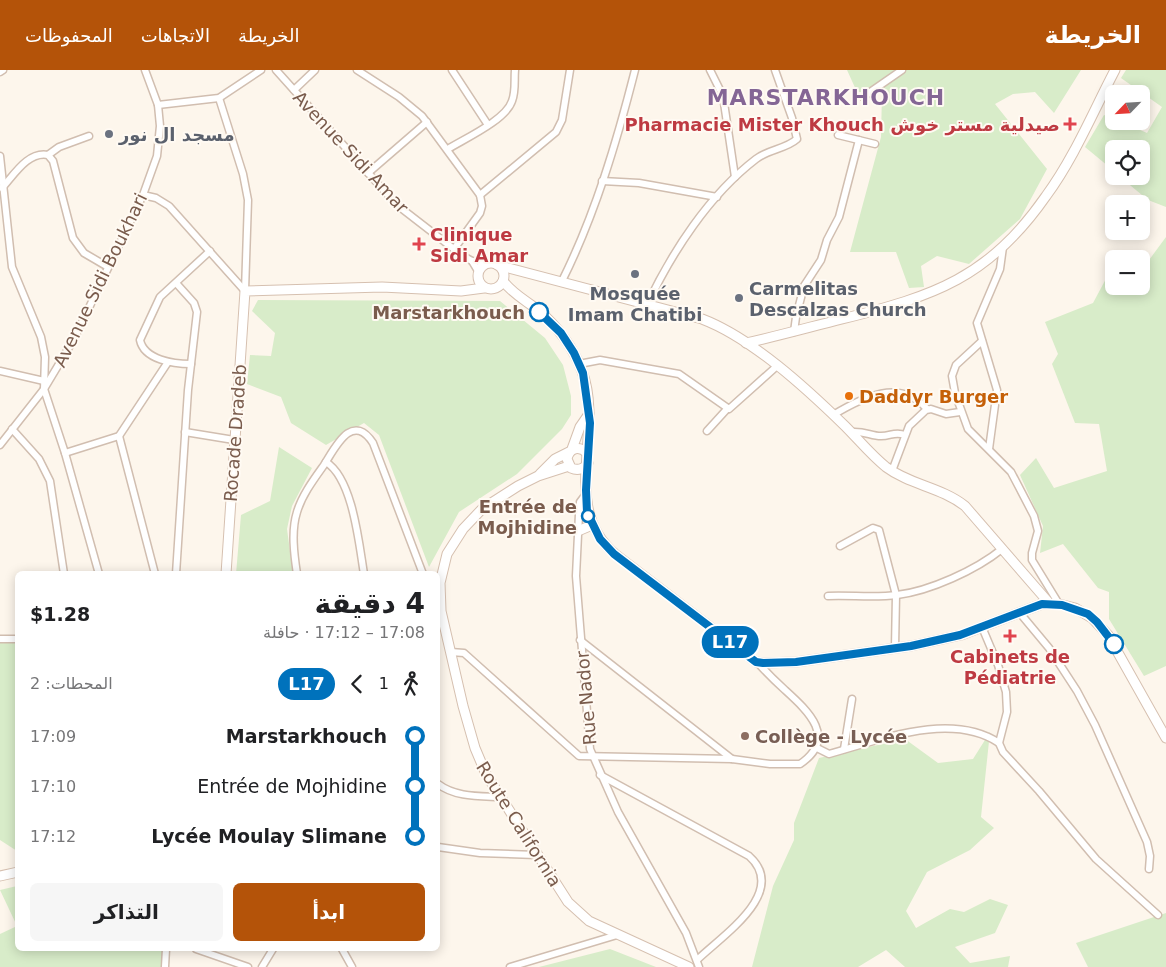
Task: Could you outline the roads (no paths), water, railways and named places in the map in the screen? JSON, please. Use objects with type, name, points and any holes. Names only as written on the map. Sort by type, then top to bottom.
[{"type":"street","name":"Avenue Sidi Boukhari","points":[[0,445],[44,388],[83,323],[143,195],[159,146],[160,126],[158,105],[145,70]]},
{"type":"street","points":[[158,105],[219,98],[261,70]]},
{"type":"street","name":"Avenue Sidi Amar","points":[[276,70],[397,205],[454,249]]},
{"type":"street","points":[[294,90],[315,70]]},
{"type":"street","points":[[357,70],[399,97],[427,122],[480,195],[482,206],[480,213],[454,249],[472,262],[484,288]]},
{"type":"street","points":[[452,70],[488,125]]},
{"type":"street","points":[[480,195],[556,132],[562,120],[570,70]]},
{"type":"street","points":[[562,280],[574,257],[602,181],[635,70]]},
{"type":"street","points":[[710,70],[723,96],[735,177]]},
{"type":"street","points":[[647,305],[671,260],[717,197],[735,177],[765,153],[797,140],[792,118],[775,70]]},
{"type":"street","points":[[863,97],[902,70]]},
{"type":"street","points":[[746,343],[903,304],[930,294],[969,274],[1003,247],[1029,219],[1052,189],[1115,70]]},
{"type":"street","points":[[448,150],[488,125],[510,106],[514,94],[514,71]]},
{"type":"street","name":"Rocade Dradeb","points":[[219,98],[243,174],[248,200],[245,292],[226,571]]},
{"type":"street","points":[[368,173],[427,122]]},
{"type":"street","points":[[838,134],[875,144]]},
{"type":"street","points":[[2,188],[28,160],[39,155],[48,155],[59,147],[88,136]]},
{"type":"street","points":[[794,332],[802,292],[821,260],[827,240],[839,217],[850,166],[859,140]]},
{"type":"street","points":[[48,155],[53,161],[73,238],[84,253],[108,267]]},
{"type":"street","points":[[0,156],[10,260],[16,281],[41,337],[45,357],[44,388],[65,453],[98,571]]},
{"type":"street","points":[[602,181],[639,183],[717,197]]},
{"type":"street","points":[[143,195],[156,198],[165,203],[245,292],[382,287],[470,290],[484,288],[512,293],[538,310],[561,333],[579,364],[586,383],[590,433],[587,453],[587,512],[600,539],[614,554],[756,662],[814,719],[818,731],[815,747],[805,760],[797,765],[732,759],[578,756],[464,653],[451,652]]},
{"type":"street","points":[[988,449],[997,393],[993,372],[982,341],[978,319],[1000,269],[1003,247]]},
{"type":"street","points":[[190,364],[168,362],[145,350],[140,340],[158,300],[210,251]]},
{"type":"street","points":[[472,262],[493,264],[562,280],[711,322],[746,343],[777,366],[852,432],[892,471],[961,503],[1054,604]]},
{"type":"street","points":[[470,290],[483,265],[493,264],[502,270],[503,279],[512,293]]},
{"type":"street","points":[[495,289],[503,279],[520,271]]},
{"type":"street","points":[[176,283],[196,309],[190,364],[176,571]]},
{"type":"street","points":[[982,341],[958,363],[953,372],[955,393],[960,412],[970,432],[1014,475],[1034,516],[1038,531],[1032,560],[1054,604]]},
{"type":"street","points":[[579,364],[600,360],[679,374],[727,408]]},
{"type":"street","points":[[65,453],[119,436],[168,362]]},
{"type":"street","points":[[707,431],[727,408],[734,406],[777,366]]},
{"type":"street","points":[[0,371],[44,381]]},
{"type":"street","points":[[833,415],[859,399],[889,392],[903,393],[913,397],[927,409],[946,414],[960,412]]},
{"type":"street","points":[[892,471],[909,426],[927,409]]},
{"type":"street","points":[[586,492],[567,459],[580,427],[589,414]]},
{"type":"street","points":[[12,429],[39,459],[50,481],[64,571]]},
{"type":"street","points":[[298,571],[294,541],[297,512],[310,485],[345,434],[356,431],[368,437],[422,571]]},
{"type":"street","points":[[185,432],[234,440]]},
{"type":"street","points":[[852,432],[866,432],[880,436],[896,432],[905,435]]},
{"type":"street","points":[[119,436],[154,571]]},
{"type":"street","points":[[570,451],[582,448],[587,453]]},
{"type":"street","name":"Route California","points":[[538,476],[555,459],[570,451]]},
{"type":"street","points":[[326,462],[340,475],[347,495],[363,571]]},
{"type":"street","points":[[572,467],[581,469],[588,463]]},
{"type":"street","name":"Route California","points":[[440,595],[442,572],[448,554],[463,529],[482,509],[505,493],[538,476],[572,467]]},
{"type":"street","name":"Rue Nador","points":[[586,492],[580,502],[576,576],[588,742],[599,774],[686,933],[699,967]]},
{"type":"street","points":[[578,532],[592,525]]},
{"type":"street","points":[[840,546],[863,532],[878,529],[896,595],[895,648]]},
{"type":"street","points":[[828,596],[896,595],[909,593],[982,565],[1002,549]]},
{"type":"street","points":[[756,662],[782,663],[895,648],[960,635],[1042,604],[1054,604],[1088,614],[1102,628],[1121,657],[1166,738]]},
{"type":"street","name":"Route California","points":[[440,611],[475,748],[499,797],[536,855],[574,909],[589,921],[689,967]]},
{"type":"street","points":[[1019,612],[1058,660],[1089,713],[1147,842],[1150,856],[1149,869]]},
{"type":"street","points":[[982,627],[998,665],[1008,700],[999,743],[1006,757],[1044,797],[1087,849],[1113,876],[1158,916]]},
{"type":"street","points":[[0,638],[15,639]]},
{"type":"street","points":[[580,640],[732,759]]},
{"type":"street","points":[[844,749],[852,699]]},
{"type":"street","points":[[815,747],[829,754],[900,734],[939,729],[971,731],[999,743]]},
{"type":"street","points":[[599,774],[749,856],[759,868],[763,885],[756,902],[697,960]]},
{"type":"street","points":[[440,785],[451,792],[470,796],[499,797]]},
{"type":"street","points":[[440,847],[480,853],[536,855]]},
{"type":"street","points":[[0,876],[15,873]]},
{"type":"street","points":[[510,967],[618,935]]},
{"type":"street","points":[[165,967],[166,951]]},
{"type":"street","points":[[211,951],[227,964],[248,967]]},
{"type":"street","points":[[262,967],[272,951]]},
{"type":"street","points":[[343,951],[352,967]]},
{"type":"place","name":"Pharmacie Mister Khouch صيدلية مستر خوش","points":[[1070,124]]},
{"type":"place","name":"مسجد ال نور","points":[[109,134]]},
{"type":"place","name":"Clinique Sidi Amar","points":[[419,244]]},
{"type":"place","name":"Mosquée Imam Chatibi","points":[[635,274]]},
{"type":"place","name":"Carmelitas Descalzas Church","points":[[739,298]]},
{"type":"place","name":"Marstarkhouch","points":[[539,312]]},
{"type":"place","name":"Daddyr Burger","points":[[849,396]]},
{"type":"place","name":"Entrée de Mojhidine","points":[[588,516]]},
{"type":"place","name":"Cabinets de Pédiatrie","points":[[1010,636]]},
{"type":"place","name":"Collège - Lycée","points":[[745,736]]},
{"type":"district","name":"MARSTARKHOUCH","points":[[826,97]]}]
